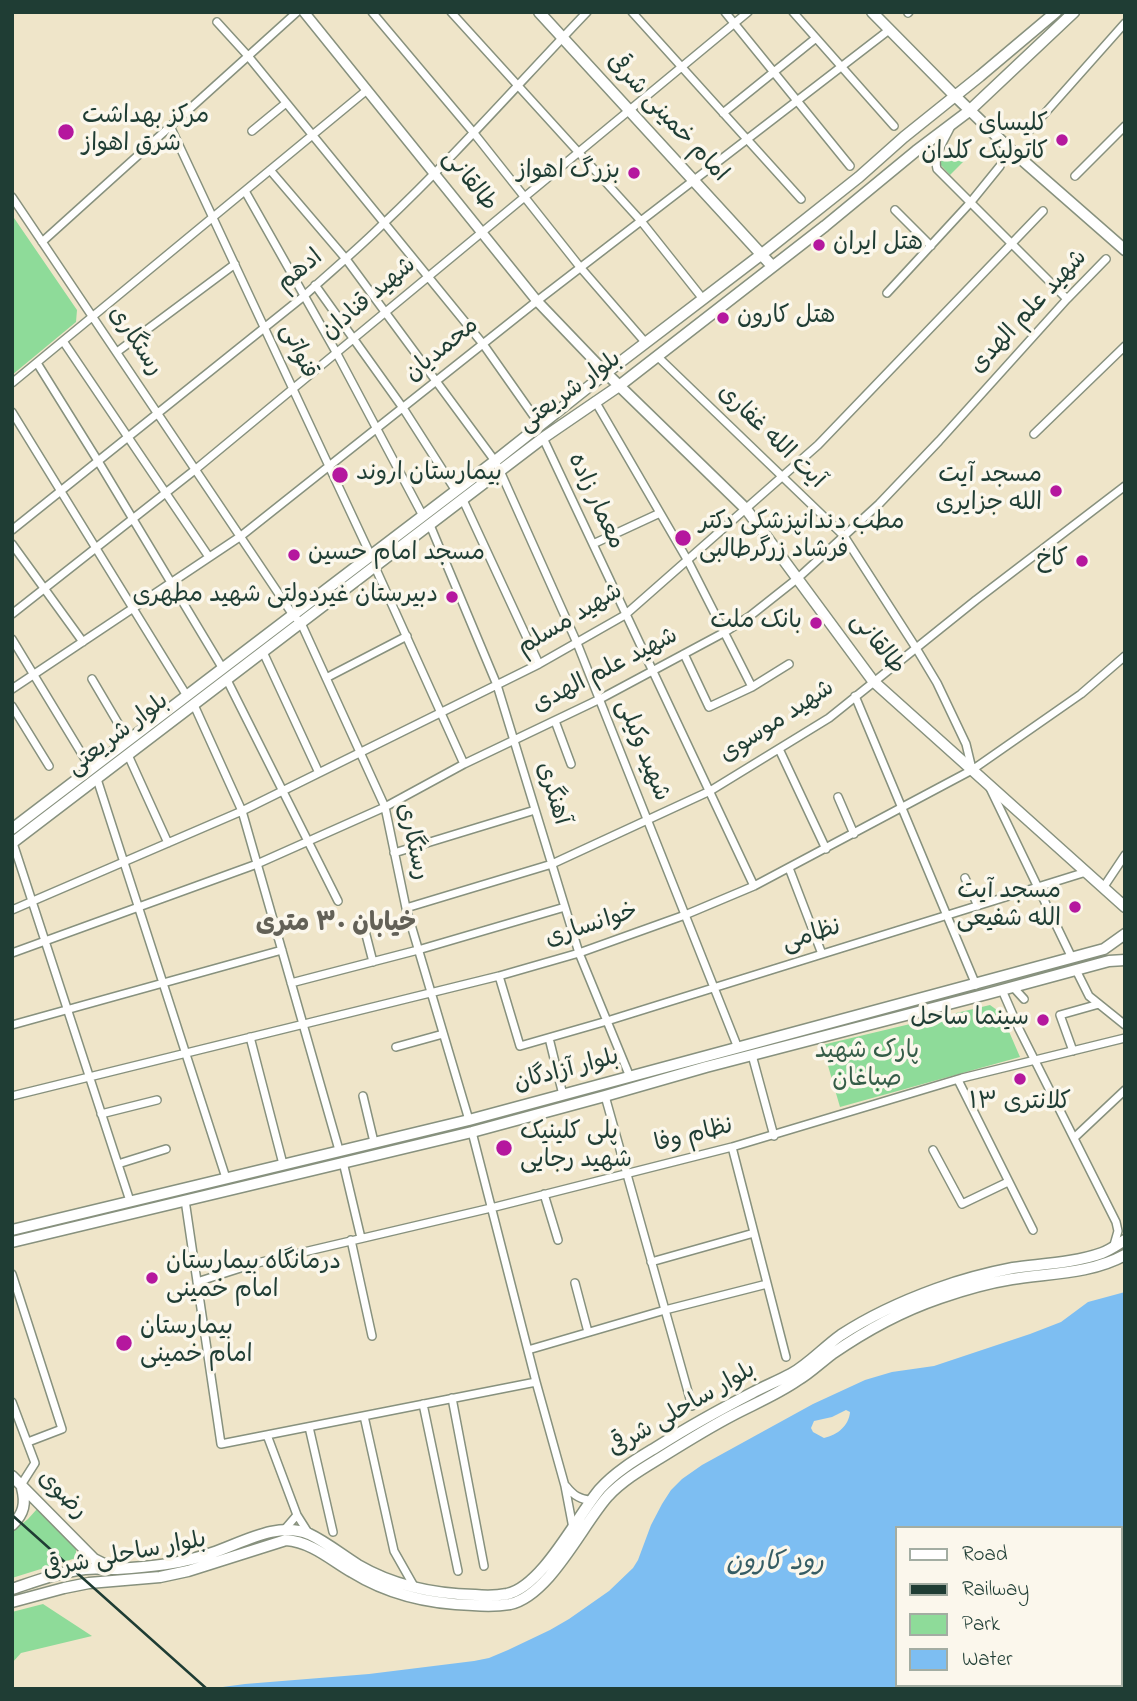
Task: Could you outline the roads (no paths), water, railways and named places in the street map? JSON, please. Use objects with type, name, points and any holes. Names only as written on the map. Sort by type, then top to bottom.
[{"type":"main road","name":"امام خمینی شرقی","points":[[539,12],[772,266]]},
{"type":"main road","points":[[873,12],[1012,152],[1125,250]]},
{"type":"main road","name":"بلوار شریعتی","points":[[12,829],[222,669],[375,567],[456,491],[859,177],[1055,12]]},
{"type":"main road","name":"بلوار شریعتی","points":[[12,843],[263,652],[371,556],[463,500],[543,438],[619,386],[825,226],[969,111],[1074,12]]},
{"type":"main road","name":"طالقانی","points":[[606,373],[746,509],[873,681],[1125,907]]},
{"type":"main road","name":"بلوار آزادگان","points":[[12,1230],[469,1120],[1104,949],[1125,934]]},
{"type":"main road","name":"بلوار آزادگان","points":[[12,1242],[472,1132],[706,1067],[1109,961],[1125,960]]},
{"type":"main road","points":[[309,1157],[312,1169]]},
{"type":"main road","name":"بلوار ساحلی شرقی","points":[[12,1589],[85,1569],[158,1566],[185,1561],[285,1529],[301,1530],[388,1580],[422,1591],[458,1595],[509,1594],[530,1580],[548,1562],[591,1500],[611,1478],[634,1460],[712,1414],[800,1373],[844,1334],[907,1299],[974,1277],[1102,1253],[1125,1240]]},
{"type":"main road","name":"بلوار ساحلی شرقی","points":[[12,1602],[64,1588],[188,1572],[286,1540],[310,1545],[354,1574],[385,1589],[420,1600],[457,1605],[512,1604],[530,1593],[555,1568],[618,1486],[879,1325],[915,1307],[976,1287],[1094,1267],[1125,1255]]},
{"type":"main road","name":"رضوی","points":[[12,1476],[94,1559],[113,1569]]},
{"type":"main road","points":[[12,1525],[23,1512],[21,1485]]},
{"type":"main road","points":[[113,1569],[114,1581]]},
{"type":"street","points":[[42,242],[297,12]]},
{"type":"street","name":"طالقانی","points":[[304,12],[537,301],[606,373]]},
{"type":"street","points":[[372,12],[473,132],[580,267],[645,342]]},
{"type":"street","points":[[451,12],[641,220],[703,299]]},
{"type":"street","name":"ادهم","points":[[12,530],[346,259],[434,173],[587,12]]},
{"type":"street","points":[[632,12],[801,199]]},
{"type":"street","points":[[725,12],[850,166]]},
{"type":"street","name":"شهید قنادان","points":[[12,614],[196,469],[748,12]]},
{"type":"street","points":[[793,12],[894,126]]},
{"type":"street","points":[[217,22],[483,344],[540,425]]},
{"type":"street","points":[[1030,130],[1125,23]]},
{"type":"street","name":"محمدیان","points":[[12,689],[241,537],[580,267],[889,30]]},
{"type":"street","points":[[723,113],[817,38]]},
{"type":"street","points":[[12,383],[367,90]]},
{"type":"street","points":[[252,131],[286,103]]},
{"type":"street","points":[[952,124],[939,151],[935,164],[937,169],[1067,299]]},
{"type":"street","name":"قنواتی","points":[[170,126],[371,556]]},
{"type":"street","points":[[1075,176],[1125,126]]},
{"type":"street","points":[[887,293],[970,203],[1000,166]]},
{"type":"street","points":[[270,170],[346,259],[495,461]]},
{"type":"street","name":"آهنگری","points":[[244,191],[336,352],[427,520],[497,685],[579,953],[630,1077]]},
{"type":"street","name":"رستگاری","points":[[12,197],[297,619],[385,807],[406,908],[469,1120]]},
{"type":"street","points":[[895,210],[931,246]]},
{"type":"street","name":"شهید مسلم","points":[[12,910],[242,811],[539,664],[625,615],[818,445],[1043,211]]},
{"type":"street","name":"شهید علم الهدی","points":[[12,953],[257,864],[385,807],[464,764],[653,672],[725,632],[798,578],[879,505],[1106,258]]},
{"type":"street","points":[[117,352],[235,264]]},
{"type":"street","points":[[315,285],[403,408],[456,491]]},
{"type":"street","points":[[63,341],[209,557]]},
{"type":"street","points":[[1034,434],[1125,346]]},
{"type":"street","name":"آیت الله غفاری","points":[[657,356],[844,537],[937,683],[967,744],[972,770]]},
{"type":"street","points":[[37,363],[222,669]]},
{"type":"street","points":[[596,401],[688,561],[752,687]]},
{"type":"street","points":[[12,412],[187,696]]},
{"type":"street","name":"معمار زاده","points":[[543,438],[754,886]]},
{"type":"street","name":"شهید وکیلی","points":[[495,461],[577,643],[738,1048]]},
{"type":"street","name":"شهید موسوی","points":[[406,908],[552,864],[710,791],[829,718],[976,600],[1125,486]]},
{"type":"street","points":[[463,500],[539,664]]},
{"type":"street","points":[[593,544],[660,513]]},
{"type":"street","points":[[12,544],[83,642]]},
{"type":"street","points":[[375,567],[464,764]]},
{"type":"street","points":[[326,678],[407,636]]},
{"type":"street","points":[[12,639],[91,769]]},
{"type":"street","points":[[263,652],[319,773]]},
{"type":"street","points":[[684,654],[709,707],[752,687],[789,664]]},
{"type":"street","name":"خوانساری","points":[[12,1096],[499,976],[579,953],[685,915],[754,886],[972,770],[1080,694],[1125,656]]},
{"type":"street","points":[[92,680],[128,740]]},
{"type":"street","points":[[227,680],[338,901]]},
{"type":"street","points":[[855,696],[975,985]]},
{"type":"street","points":[[194,705],[242,811],[339,1150]]},
{"type":"street","points":[[12,706],[49,765]]},
{"type":"street","points":[[555,721],[571,764]]},
{"type":"street","points":[[779,749],[826,849]]},
{"type":"street","points":[[128,755],[168,843]]},
{"type":"street","points":[[97,779],[226,1178]]},
{"type":"street","points":[[988,785],[1072,958]]},
{"type":"street","points":[[838,797],[854,834]]},
{"type":"street","points":[[394,853],[535,810]]},
{"type":"street","points":[[12,843],[130,1201]]},
{"type":"street","points":[[1103,888],[1125,855]]},
{"type":"street","points":[[789,868],[822,954]]},
{"type":"street","name":"نظامی","points":[[499,976],[520,1046],[1086,872]]},
{"type":"street","points":[[965,878],[978,906]]},
{"type":"street","points":[[291,983],[418,950],[565,907]]},
{"type":"street","points":[[364,927],[373,962]]},
{"type":"street","points":[[12,1025],[282,950]]},
{"type":"street","points":[[1076,970],[1089,996],[1125,1025]]},
{"type":"street","points":[[1013,987],[1024,999]]},
{"type":"street","points":[[1002,990],[1116,1222],[1118,1231],[1113,1248]]},
{"type":"street","points":[[1073,1051],[1060,1015],[1099,1004]]},
{"type":"street","points":[[396,1047],[443,1034]]},
{"type":"street","points":[[250,1037],[283,1164]]},
{"type":"street","points":[[549,1038],[563,1095]]},
{"type":"street","name":"نظام وفا","points":[[197,1282],[351,1240],[544,1195],[774,1136],[996,1069],[1125,1038]]},
{"type":"street","points":[[752,1055],[774,1136]]},
{"type":"street","points":[[958,1080],[1032,1230]]},
{"type":"street","points":[[1074,1138],[1125,1090]]},
{"type":"street","points":[[363,1096],[374,1142]]},
{"type":"street","points":[[605,1097],[692,1406]]},
{"type":"street","points":[[101,1114],[157,1100]]},
{"type":"street","points":[[472,1132],[565,1486],[573,1528]]},
{"type":"street","points":[[732,1147],[786,1357]]},
{"type":"street","points":[[118,1164],[166,1149]]},
{"type":"street","points":[[933,1150],[961,1204],[1009,1182]]},
{"type":"street","points":[[343,1162],[361,1238]]},
{"type":"street","points":[[544,1195],[558,1240]]},
{"type":"street","points":[[185,1200],[221,1444],[536,1382]]},
{"type":"street","points":[[1116,1222],[1125,1227]]},
{"type":"street","points":[[651,1262],[754,1233]]},
{"type":"street","points":[[351,1240],[372,1336]]},
{"type":"street","points":[[12,1274],[62,1429],[28,1442]]},
{"type":"street","points":[[575,1283],[588,1332]]},
{"type":"street","points":[[528,1350],[767,1284]]},
{"type":"street","points":[[452,1398],[484,1566]]},
{"type":"street","points":[[12,1402],[35,1463],[21,1485]]},
{"type":"street","points":[[423,1404],[458,1571]]},
{"type":"street","points":[[364,1416],[394,1551],[415,1588]]},
{"type":"street","points":[[309,1427],[333,1532]]},
{"type":"street","points":[[267,1435],[297,1515],[309,1534]]},
{"type":"street","points":[[565,1486],[575,1495],[591,1500]]},
{"type":"street","points":[[285,1529],[297,1515]]},
{"type":"water","name":"رود کارون","points":[[1125,1292],[1125,1570],[1123,1572],[1123,1526],[895,1526],[895,1687],[987,1687],[985,1689],[208,1689],[474,1661],[508,1650],[569,1619],[609,1591],[638,1560],[651,1525],[671,1490],[702,1465],[813,1404],[865,1380],[892,1372],[934,1366],[1061,1322],[1088,1302]],"holes":[[[846,1410],[850,1412],[845,1425],[829,1437],[824,1438],[811,1428],[814,1421]]]},
{"type":"railway","points":[[12,1515],[207,1689]]},
{"type":"place","name":"مرکز بهداشت شرق اهواز","points":[[66,132]]},
{"type":"place","name":"کلیسای کاتولیک کلدان","points":[[1062,140]]},
{"type":"place","name":"بزرگ اهواز","points":[[634,173]]},
{"type":"place","name":"هتل ایران","points":[[819,245]]},
{"type":"place","name":"هتل کارون","points":[[723,318]]},
{"type":"place","name":"بیمارستان اروند","points":[[340,475]]},
{"type":"place","name":"مسجد آیت الله جزایری","points":[[1056,491]]},
{"type":"place","name":"مطب دندانپزشکی دکتر فرشاد زرگرطالبی","points":[[683,538]]},
{"type":"place","name":"مسجد امام حسین","points":[[294,555]]},
{"type":"place","name":"کاخ","points":[[1082,561]]},
{"type":"place","name":"دبیرستان غیردولتی شهید مطهری","points":[[452,597]]},
{"type":"place","name":"بانک ملت","points":[[816,623]]},
{"type":"place","name":"مسجد آیت الله شفیعی","points":[[1075,907]]},
{"type":"place","name":"سینما ساحل","points":[[1043,1020]]},
{"type":"place","name":"کلانتری ۱۳","points":[[1020,1079]]},
{"type":"place","name":"پلی کلینیک شهید رجایی","points":[[504,1148]]},
{"type":"place","name":"درمانگاه بیمارستان امام خمینی","points":[[152,1278]]},
{"type":"place","name":"بیمارستان امام خمینی","points":[[124,1343]]},
{"type":"district","name":"خیابان ۳۰ متری","points":[[336,926]]},
{"type":"park label","name":"پارک شهید صباغان","points":[[867,1067]]}]
